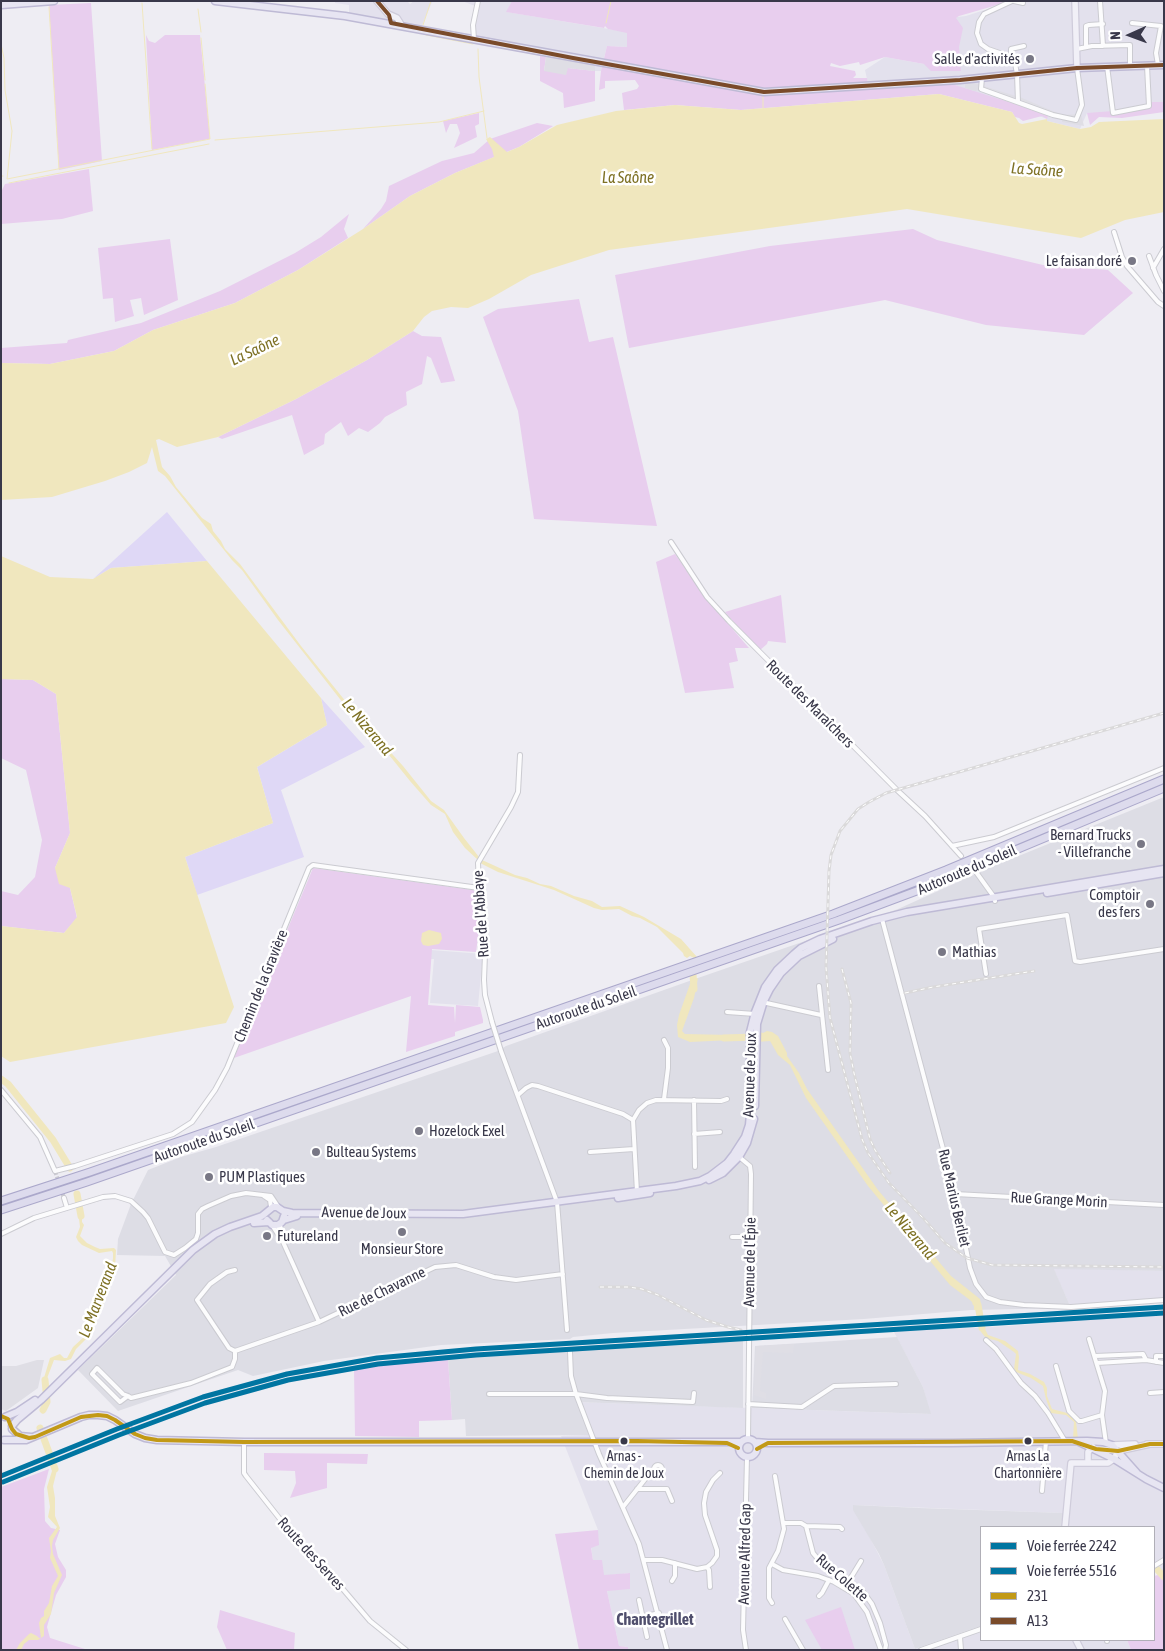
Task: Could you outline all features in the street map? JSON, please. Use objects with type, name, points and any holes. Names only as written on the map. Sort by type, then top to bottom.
[{"type":"highway","name":"Autoroute du Soleil","points":[[1,1201],[90,1172],[833,914],[939,873],[1164,779]]},
{"type":"highway","name":"Autoroute du Soleil","points":[[1,1210],[87,1182],[848,917],[922,889],[1164,788]]},
{"type":"main road","points":[[1,5],[54,1]]},
{"type":"main road","points":[[215,1],[345,16],[764,92],[982,78],[1077,68],[1161,65]]},
{"type":"main road","name":"Avenue de Joux","points":[[270,1224],[282,1222],[294,1216],[463,1218],[689,1187],[707,1181],[723,1173],[747,1143],[754,1117],[752,1043],[757,1014],[770,979],[801,948],[820,939],[882,920],[1164,869]]},
{"type":"main road","name":"Avenue de Joux","points":[[994,899],[1164,873]]},
{"type":"main road","name":"Avenue de Joux","points":[[268,1211],[275,1207],[292,1213],[451,1214],[557,1204]]},
{"type":"main road","points":[[281,1210],[282,1222]]},
{"type":"main road","points":[[3,1441],[11,1434],[17,1420],[51,1389],[74,1364],[92,1350],[170,1271],[202,1242],[230,1227],[268,1211],[270,1224],[253,1223],[214,1238],[172,1274],[167,1276]]},
{"type":"main road","points":[[2,1416],[24,1409],[41,1398]]},
{"type":"main road","points":[[3,1441],[22,1441],[36,1437],[89,1415],[107,1416],[135,1434],[145,1438],[180,1441],[594,1442],[727,1443],[739,1445],[748,1439],[755,1442],[768,1443],[1087,1441],[1109,1444],[1137,1472]]},
{"type":"main road","points":[[2,1416],[10,1423],[16,1434],[36,1437]]},
{"type":"main road","points":[[1072,1441],[1094,1448],[1164,1488]]},
{"type":"main road","points":[[755,1442],[757,1449]]},
{"type":"main road","points":[[739,1445],[742,1455],[747,1458],[755,1454],[757,1449],[768,1443]]},
{"type":"street","points":[[377,1],[391,18],[390,24]]},
{"type":"street","points":[[474,39],[473,25],[478,1]]},
{"type":"street","points":[[1012,56],[988,49],[981,44],[977,33],[979,22],[984,14],[1013,1],[1022,3]]},
{"type":"street","points":[[982,78],[982,89],[1062,118],[1076,120],[1082,106],[1077,68],[1075,1]]},
{"type":"street","points":[[1100,1],[1103,46]]},
{"type":"street","points":[[388,14],[397,18],[402,26]]},
{"type":"street","points":[[1132,23],[1161,26],[1156,51],[1161,65]]},
{"type":"street","points":[[1086,47],[1086,26],[1088,24],[1102,24]]},
{"type":"street","points":[[1077,49],[1130,45],[1130,66]]},
{"type":"street","points":[[1018,102],[1017,74],[1011,49],[1024,46]]},
{"type":"street","points":[[1107,66],[1113,113],[1149,106],[1147,66]]},
{"type":"street","points":[[1114,232],[1126,266],[1158,302],[1164,306]]},
{"type":"street","points":[[1153,268],[1164,248]]},
{"type":"street","points":[[1149,256],[1164,291]]},
{"type":"street","name":"Route des Maraîchers","points":[[672,542],[702,590],[729,621],[925,816],[961,856]]},
{"type":"street","name":"Rue de l'Abbaye","points":[[518,1095],[501,1051],[485,996],[485,954],[481,929],[478,863],[518,792],[520,755]]},
{"type":"street","points":[[952,846],[1001,834],[1164,768]]},
{"type":"street","name":"Chemin de la Gravière","points":[[1,1090],[40,1137],[55,1171],[172,1134],[192,1122],[215,1090],[227,1068],[310,868],[313,865],[479,888]]},
{"type":"street","points":[[976,872],[994,899]]},
{"type":"street","points":[[986,974],[979,929],[1067,915],[1075,961],[1080,962],[1164,949]]},
{"type":"street","name":"Rue Marius Berliet","points":[[882,920],[955,1194],[970,1268],[976,1284],[986,1297],[1000,1302],[1024,1305],[1071,1307],[1164,1300]]},
{"type":"street","points":[[819,986],[828,1070]]},
{"type":"street","points":[[761,1002],[821,1015]]},
{"type":"street","points":[[727,1012],[757,1014]]},
{"type":"street","points":[[664,1040],[668,1048],[668,1068],[664,1099]]},
{"type":"street","points":[[567,1330],[557,1204],[518,1095],[532,1085],[538,1086],[623,1114],[633,1120]]},
{"type":"street","points":[[637,1194],[633,1120],[639,1110],[647,1103],[664,1099],[721,1101],[727,1099]]},
{"type":"street","points":[[694,1100],[695,1167]]},
{"type":"street","points":[[694,1134],[720,1132]]},
{"type":"street","points":[[590,1152],[634,1149]]},
{"type":"street","name":"Avenue de l'Épie","points":[[737,1155],[750,1166],[752,1174],[748,1439]]},
{"type":"street","points":[[1,1234],[34,1218],[111,1196],[131,1201],[145,1214],[165,1252],[172,1255],[196,1239],[198,1233],[197,1216],[202,1209],[236,1194],[246,1193],[271,1196],[281,1210]]},
{"type":"street","points":[[262,1194],[270,1200],[268,1211]]},
{"type":"street","name":"Rue Grange Morin","points":[[955,1194],[1164,1205]]},
{"type":"street","points":[[64,1198],[67,1208]]},
{"type":"street","points":[[282,1222],[283,1242]]},
{"type":"street","points":[[270,1224],[283,1242],[320,1322]]},
{"type":"street","points":[[732,1237],[751,1237]]},
{"type":"street","name":"Rue de Chavanne","points":[[235,1351],[320,1322],[435,1267],[456,1265],[494,1277],[516,1280],[563,1274]]},
{"type":"street","points":[[128,1396],[120,1402],[92,1374],[97,1368],[123,1394],[128,1396],[131,1398],[191,1382],[232,1367],[235,1351],[229,1348],[197,1300],[210,1284],[227,1272],[236,1270]]},
{"type":"street","points":[[1089,1339],[1105,1391],[1102,1415],[1109,1444]]},
{"type":"street","points":[[986,1340],[996,1349],[1021,1383],[1035,1396],[1072,1441]]},
{"type":"street","points":[[570,1352],[571,1376],[576,1394],[594,1442],[639,1544],[659,1613],[667,1650]]},
{"type":"street","points":[[1095,1356],[1143,1354],[1146,1360]]},
{"type":"street","points":[[1156,1362],[1156,1356],[1164,1356]]},
{"type":"street","points":[[1097,1363],[1146,1360],[1164,1363]]},
{"type":"street","points":[[1056,1366],[1069,1411],[1082,1422],[1102,1415]]},
{"type":"street","points":[[748,1404],[802,1407],[834,1386],[896,1384]]},
{"type":"street","points":[[1150,1393],[1164,1392]]},
{"type":"street","points":[[488,1394],[576,1394],[607,1398],[693,1402],[694,1393]]},
{"type":"street","points":[[1042,1491],[1046,1441]]},
{"type":"street","name":"Route des Serves","points":[[244,1442],[244,1473],[246,1476],[291,1533],[319,1561],[370,1621],[406,1650]]},
{"type":"street","points":[[1088,1462],[1088,1452],[1094,1448],[1109,1444],[1164,1444]]},
{"type":"street","points":[[1094,1448],[1118,1451],[1150,1444]]},
{"type":"street","points":[[1065,1526],[1071,1463],[1108,1463],[1114,1459],[1118,1451]]},
{"type":"street","name":"Avenue Alfred Gap","points":[[746,1650],[743,1630],[747,1458]]},
{"type":"street","points":[[623,1507],[654,1470]]},
{"type":"street","points":[[644,1560],[662,1560],[697,1570],[707,1568],[712,1564],[718,1550],[705,1515],[704,1504],[706,1492],[720,1473]]},
{"type":"street","points":[[772,1603],[769,1598],[768,1575],[784,1529],[775,1476]]},
{"type":"street","points":[[637,1489],[666,1489],[672,1501]]},
{"type":"street","points":[[784,1523],[840,1527],[842,1530]]},
{"type":"street","name":"Rue Colette","points":[[806,1526],[813,1554],[823,1565],[864,1593],[872,1604],[886,1644],[883,1650]]},
{"type":"street","points":[[1156,1564],[1164,1560]]},
{"type":"street","points":[[845,1588],[861,1561]]},
{"type":"street","points":[[672,1581],[675,1576],[675,1563]]},
{"type":"street","points":[[772,1564],[783,1570],[818,1576],[829,1580],[854,1594],[867,1612],[883,1650]]},
{"type":"street","points":[[707,1568],[709,1570],[710,1587]]},
{"type":"street","points":[[819,1596],[829,1580]]},
{"type":"street","points":[[639,1600],[647,1637]]},
{"type":"street","points":[[642,1617],[659,1613]]},
{"type":"street","points":[[785,1620],[803,1650]]},
{"type":"street","points":[[921,1650],[980,1629]]},
{"type":"street","points":[[960,1637],[961,1650]]},
{"type":"shaded area","points":[[335,1],[407,1],[410,4],[414,1],[432,2],[422,26],[349,14],[349,5],[335,3]]},
{"type":"shaded area","points":[[462,1],[512,1],[507,12],[627,32],[627,47],[607,46],[601,71],[595,71],[568,68],[546,57],[472,42],[471,19],[475,6]]},
{"type":"shaded area","points":[[512,1],[1011,1],[956,18],[963,28],[959,47],[961,71],[931,71],[924,64],[885,57],[860,65],[859,62],[840,66],[831,63],[830,66],[855,71],[856,75],[853,78],[867,78],[869,88],[952,84],[1048,116],[1047,119],[1042,116],[1023,121],[1015,117],[1012,112],[939,94],[741,110],[675,105],[624,110],[622,93],[637,89],[639,86],[635,80],[605,81],[605,88],[599,90],[607,46],[627,47],[627,33],[608,29],[605,26],[604,28],[506,12]]},
{"type":"shaded area","points":[[1004,1],[1164,1],[1164,102],[1151,102],[1149,106],[1113,113],[1087,113],[1080,129],[1047,121],[1047,119],[952,84],[869,88],[865,70],[885,57],[924,64],[915,22],[966,16],[1000,5]]},
{"type":"shaded area","points":[[91,3],[102,161],[59,170],[49,5]]},
{"type":"shaded area","points":[[146,35],[149,41],[155,43],[165,35],[200,35],[210,139],[152,150]]},
{"type":"shaded area","points":[[540,56],[546,57],[544,71],[568,68],[595,71],[595,101],[564,108],[563,93],[540,81]]},
{"type":"shaded area","points":[[546,57],[595,66],[595,71],[568,68],[566,75],[544,71]]},
{"type":"shaded area","points":[[971,82],[1022,98],[1062,115],[1081,114],[1084,126],[1062,122],[1062,118],[982,89],[975,91],[965,88],[965,83]]},
{"type":"shaded area","points":[[1151,102],[1164,102],[1164,112],[1122,118],[1099,117],[1090,125],[1087,113],[1113,111],[1113,113],[1149,106]]},
{"type":"shaded area","points":[[479,113],[479,124],[475,126],[477,137],[454,148],[460,133],[457,124],[450,124],[446,133],[443,121]]},
{"type":"shaded area","points":[[537,123],[553,126],[519,147],[455,173],[410,196],[363,229],[386,201],[389,186],[442,161],[474,153],[490,139]]},
{"type":"shaded area","points":[[89,169],[93,211],[62,219],[1,224],[1,192],[5,184]]},
{"type":"shaded area","points":[[349,214],[344,229],[348,238],[298,270],[235,303],[153,330],[114,351],[50,364],[1,363],[1,348],[67,343],[68,340],[141,323],[220,291],[295,253],[321,237]]},
{"type":"shaded area","points":[[913,229],[937,240],[1043,265],[1108,270],[1133,293],[1084,335],[986,325],[885,300],[629,348],[615,275],[770,246]]},
{"type":"shaded area","points":[[170,239],[178,300],[144,315],[141,298],[130,300],[134,316],[115,322],[113,298],[103,299],[98,248]]},
{"type":"shaded area","points":[[579,299],[589,342],[613,337],[657,526],[534,519],[518,411],[483,317],[498,309]]},
{"type":"shaded area","points":[[413,331],[422,336],[441,337],[455,381],[441,383],[431,358],[427,356],[422,384],[406,392],[407,405],[385,417],[368,432],[359,428],[348,436],[341,422],[325,434],[324,444],[304,455],[292,415],[222,439],[218,437],[296,399],[367,360]]},
{"type":"shaded area","points":[[675,554],[705,597],[749,648],[735,648],[738,661],[729,663],[734,688],[685,693],[656,562]]},
{"type":"shaded area","points":[[781,595],[786,643],[768,641],[759,651],[725,612]]},
{"type":"shaded area","points":[[1,679],[33,680],[56,694],[70,833],[55,868],[70,888],[77,918],[64,933],[1,926],[1,891],[18,895],[35,877],[42,840],[26,770],[1,758]]},
{"type":"shaded area","points":[[1164,797],[1164,1271],[1054,1269],[1071,1308],[971,1310],[864,1319],[613,1333],[573,1337],[570,1339],[441,1345],[324,1361],[253,1376],[238,1370],[118,1411],[78,1370],[176,1275],[165,1256],[117,1255],[118,1239],[131,1204],[148,1170],[181,1157],[216,1147],[498,1051],[506,1046],[898,909],[989,868]]},
{"type":"shaded area","points":[[313,868],[473,890],[478,895],[479,930],[476,952],[432,949],[428,1005],[454,1007],[455,1023],[456,1005],[480,1007],[483,1023],[455,1032],[455,1036],[406,1052],[411,996],[234,1058]]},
{"type":"shaded area","points":[[431,950],[483,954],[478,1006],[430,1003],[434,959],[430,959]]},
{"type":"shaded area","points":[[1053,1268],[1164,1271],[1164,1302],[1071,1308]]},
{"type":"shaded area","points":[[1164,1312],[1164,1572],[1159,1569],[1155,1571],[1155,1526],[1061,1526],[1062,1513],[853,1505],[884,1565],[915,1649],[980,1626],[980,1641],[1127,1641],[1131,1650],[628,1650],[628,1647],[619,1646],[607,1591],[629,1573],[604,1576],[593,1560],[591,1547],[598,1530],[561,1436],[588,1435],[575,1402],[930,1414],[923,1387],[893,1330],[976,1328],[1052,1323],[1066,1317]]},
{"type":"shaded area","points":[[897,1337],[923,1387],[931,1414],[752,1408],[755,1346]]},
{"type":"shaded area","points":[[743,1338],[743,1408],[576,1402],[589,1435],[466,1436],[465,1419],[452,1420],[448,1359],[523,1353],[704,1344],[704,1341]]},
{"type":"shaded area","points":[[794,1344],[793,1353],[763,1352],[760,1391],[766,1393],[766,1399],[754,1395],[756,1346]]},
{"type":"shaded area","points":[[448,1359],[452,1420],[419,1421],[419,1437],[355,1436],[354,1369],[414,1361]]},
{"type":"shaded area","points":[[44,1360],[38,1388],[6,1411],[1,1409],[1,1366],[16,1366]]},
{"type":"shaded area","points":[[264,1453],[368,1454],[367,1464],[327,1463],[327,1488],[290,1498],[296,1483],[295,1471],[264,1470]]},
{"type":"shaded area","points":[[49,1469],[44,1489],[45,1521],[51,1528],[60,1530],[55,1544],[58,1557],[66,1570],[66,1577],[56,1595],[47,1627],[50,1638],[88,1650],[1,1650],[1,1487]]},
{"type":"shaded area","points":[[853,1505],[1063,1513],[1061,1526],[980,1526],[980,1626],[915,1649],[884,1565],[853,1510]]},
{"type":"shaded area","points":[[598,1530],[599,1545],[591,1548],[593,1560],[602,1560],[604,1575],[630,1573],[630,1589],[607,1591],[619,1646],[628,1647],[628,1650],[579,1650],[555,1534]]},
{"type":"shaded area","points":[[1158,1575],[1164,1580],[1164,1650],[1131,1650],[1127,1641],[1155,1641],[1155,1576]]},
{"type":"shaded area","points":[[841,1607],[855,1650],[822,1650],[805,1620]]},
{"type":"shaded area","points":[[220,1610],[295,1633],[294,1650],[227,1650],[217,1627]]},
{"type":"sand","points":[[167,512],[207,561],[111,568],[93,579]]},
{"type":"sand","points":[[321,698],[365,747],[281,790],[304,857],[197,895],[185,857],[273,823],[257,767],[327,725]]},
{"type":"water","name":"La Saône","points":[[939,94],[1012,112],[1019,123],[1022,124],[1047,119],[1047,121],[1080,129],[1091,127],[1099,122],[1164,119],[1164,212],[1125,220],[1081,238],[907,209],[609,250],[531,275],[489,299],[468,308],[451,307],[432,311],[424,317],[413,331],[367,360],[296,399],[218,437],[177,447],[159,439],[156,440],[162,467],[176,487],[202,518],[211,524],[213,531],[225,549],[240,564],[301,646],[355,713],[403,766],[431,801],[444,810],[479,857],[478,860],[465,848],[453,832],[445,814],[431,805],[347,708],[278,620],[242,570],[165,476],[158,471],[152,447],[147,463],[105,481],[52,497],[1,500],[1,363],[50,364],[114,351],[153,330],[235,303],[298,270],[363,229],[410,196],[455,173],[494,157],[486,139],[490,137],[507,152],[557,125],[616,111],[675,105],[741,110]]},
{"type":"water","points":[[1,556],[50,577],[93,579],[111,568],[207,561],[321,698],[327,725],[257,767],[273,823],[185,857],[234,1007],[226,1023],[10,1062],[1,1056],[1,926],[64,933],[77,917],[70,888],[59,884],[55,868],[70,833],[56,694],[33,680],[1,679]]},
{"type":"water","points":[[482,860],[515,875],[592,901],[602,907],[620,906],[644,917],[681,939],[697,957],[690,956],[687,958],[684,956],[657,927],[640,918],[619,909],[602,910],[594,908],[554,890],[498,872],[480,863]]},
{"type":"water","points":[[429,930],[441,933],[442,939],[439,944],[423,945],[421,941],[422,933]]},
{"type":"water","points":[[698,978],[694,998],[682,1031],[685,1034],[732,1035],[732,1040],[690,1042],[678,1037],[677,1025],[679,1015],[690,984]]},
{"type":"water","points":[[767,1031],[778,1036],[787,1056],[807,1089],[878,1190],[951,1276],[980,1299],[982,1311],[974,1310],[974,1304],[950,1285],[868,1186],[806,1098],[790,1065],[778,1055],[770,1041],[756,1042],[760,1032]]},
{"type":"water","points":[[79,1208],[82,1211],[82,1222],[84,1225],[80,1236],[87,1243],[100,1249],[114,1248],[116,1250],[115,1269],[102,1308],[88,1337],[76,1349],[71,1359],[65,1361],[54,1360],[46,1381],[48,1386],[43,1390],[43,1381],[50,1358],[60,1354],[67,1358],[73,1347],[85,1336],[100,1305],[111,1272],[112,1251],[99,1253],[82,1245],[76,1237],[80,1227]]},
{"type":"water","points":[[979,1321],[981,1321],[988,1335],[1005,1341],[1018,1351],[1018,1370],[1044,1382],[1052,1409],[1067,1413],[1076,1421],[1078,1439],[1073,1439],[1074,1422],[1066,1415],[1051,1413],[1043,1386],[1031,1378],[1016,1372],[1014,1369],[1016,1354],[998,1341],[986,1338],[981,1332]]},
{"type":"water","points":[[55,1460],[57,1470],[53,1486],[55,1516],[60,1528],[53,1540],[52,1546],[53,1554],[62,1575],[54,1593],[51,1614],[44,1625],[44,1636],[41,1638],[39,1623],[44,1616],[52,1586],[58,1576],[50,1558],[49,1538],[57,1527],[48,1517],[50,1507],[47,1487],[52,1471],[51,1461]]},
{"type":"water","points":[[31,1633],[41,1638],[29,1640],[21,1650],[16,1650],[20,1643]]},
{"type":"waterway","points":[[423,25],[431,1]]},
{"type":"waterway","points":[[606,23],[611,1]]},
{"type":"waterway","points":[[142,3],[152,149]]},
{"type":"waterway","points":[[49,7],[59,169]]},
{"type":"waterway","points":[[198,9],[201,32]]},
{"type":"waterway","points":[[426,35],[473,44]]},
{"type":"waterway","points":[[201,38],[205,80]]},
{"type":"waterway","points":[[1,44],[4,58],[5,90],[12,131],[7,179],[210,139],[205,84]]},
{"type":"waterway","points":[[478,49],[479,77],[487,138]]},
{"type":"waterway","points":[[763,95],[763,109]]},
{"type":"waterway","points":[[215,140],[439,122],[484,111]]},
{"type":"waterway","points":[[9,183],[209,144]]},
{"type":"waterway","name":"Le Nizerand","points":[[693,974],[694,989]]},
{"type":"waterway","name":"Le Nizerand","points":[[724,1038],[755,1037]]},
{"type":"waterway","name":"Le Marverand","points":[[1,1079],[8,1084],[53,1140],[70,1168]]},
{"type":"waterway","name":"Le Marverand","points":[[77,1194],[81,1216]]},
{"type":"waterway","name":"Le Nizerand","points":[[976,1303],[982,1328]]},
{"type":"waterway","name":"Le Marverand","points":[[43,1410],[47,1402],[45,1380]]},
{"type":"waterway","name":"Le Marverand","points":[[40,1428],[55,1469]]},
{"type":"waterway","name":"Le Nizerand","points":[[1155,1567],[1164,1577]]},
{"type":"tunnel","points":[[55,1171],[64,1198]]},
{"type":"railway","points":[[1164,713],[886,793],[858,809],[840,831],[831,855],[826,967],[830,1018],[862,1139],[868,1153],[889,1183],[945,1243],[967,1258],[992,1265],[1164,1267]]},
{"type":"railway","points":[[842,969],[851,1003],[850,1053],[854,1073],[870,1139],[890,1173]]},
{"type":"railway","points":[[905,993],[1034,971]]},
{"type":"railway","points":[[600,1287],[642,1289],[658,1295],[706,1320],[741,1330]]},
{"type":"rail line","name":"2242","points":[[1,1476],[117,1429],[203,1397],[287,1374],[377,1358],[476,1349],[1164,1307]]},
{"type":"rail line","name":"5516","points":[[3,1482],[119,1435],[205,1403],[288,1380],[378,1364],[476,1355],[1164,1313]]},
{"type":"transit line","name":"A13","points":[[377,1],[389,15],[391,23],[764,92],[960,80],[1077,68],[1164,65]]},
{"type":"transit line","name":"231","points":[[1,1416],[8,1419],[16,1434],[29,1438],[81,1417],[98,1415],[107,1416],[115,1420],[135,1434],[157,1440],[244,1442],[637,1441],[727,1443],[738,1448]]},
{"type":"transit line","name":"231","points":[[757,1449],[768,1443],[1072,1441],[1096,1449],[1118,1451],[1150,1444],[1164,1444]]},
{"type":"place","name":"Salle d'activités","points":[[1030,59]]},
{"type":"place","name":"Le faisan doré","points":[[1132,261]]},
{"type":"place","name":"Bernard Trucks - Villefranche","points":[[1141,844]]},
{"type":"place","name":"Comptoir des fers","points":[[1150,904]]},
{"type":"place","name":"Mathias","points":[[942,952]]},
{"type":"place","name":"Hozelock Exel","points":[[419,1131]]},
{"type":"place","name":"Bulteau Systems","points":[[316,1152]]},
{"type":"place","name":"PUM Plastiques","points":[[209,1177]]},
{"type":"place","name":"Monsieur Store","points":[[402,1232]]},
{"type":"place","name":"Futureland","points":[[267,1236]]},
{"type":"place","name":"Arnas - Chemin de Joux","points":[[624,1441]]},
{"type":"place","name":"Arnas La Chartonnière","points":[[1028,1441]]},
{"type":"district","name":"Chantegrillet","points":[[655,1620]]}]
